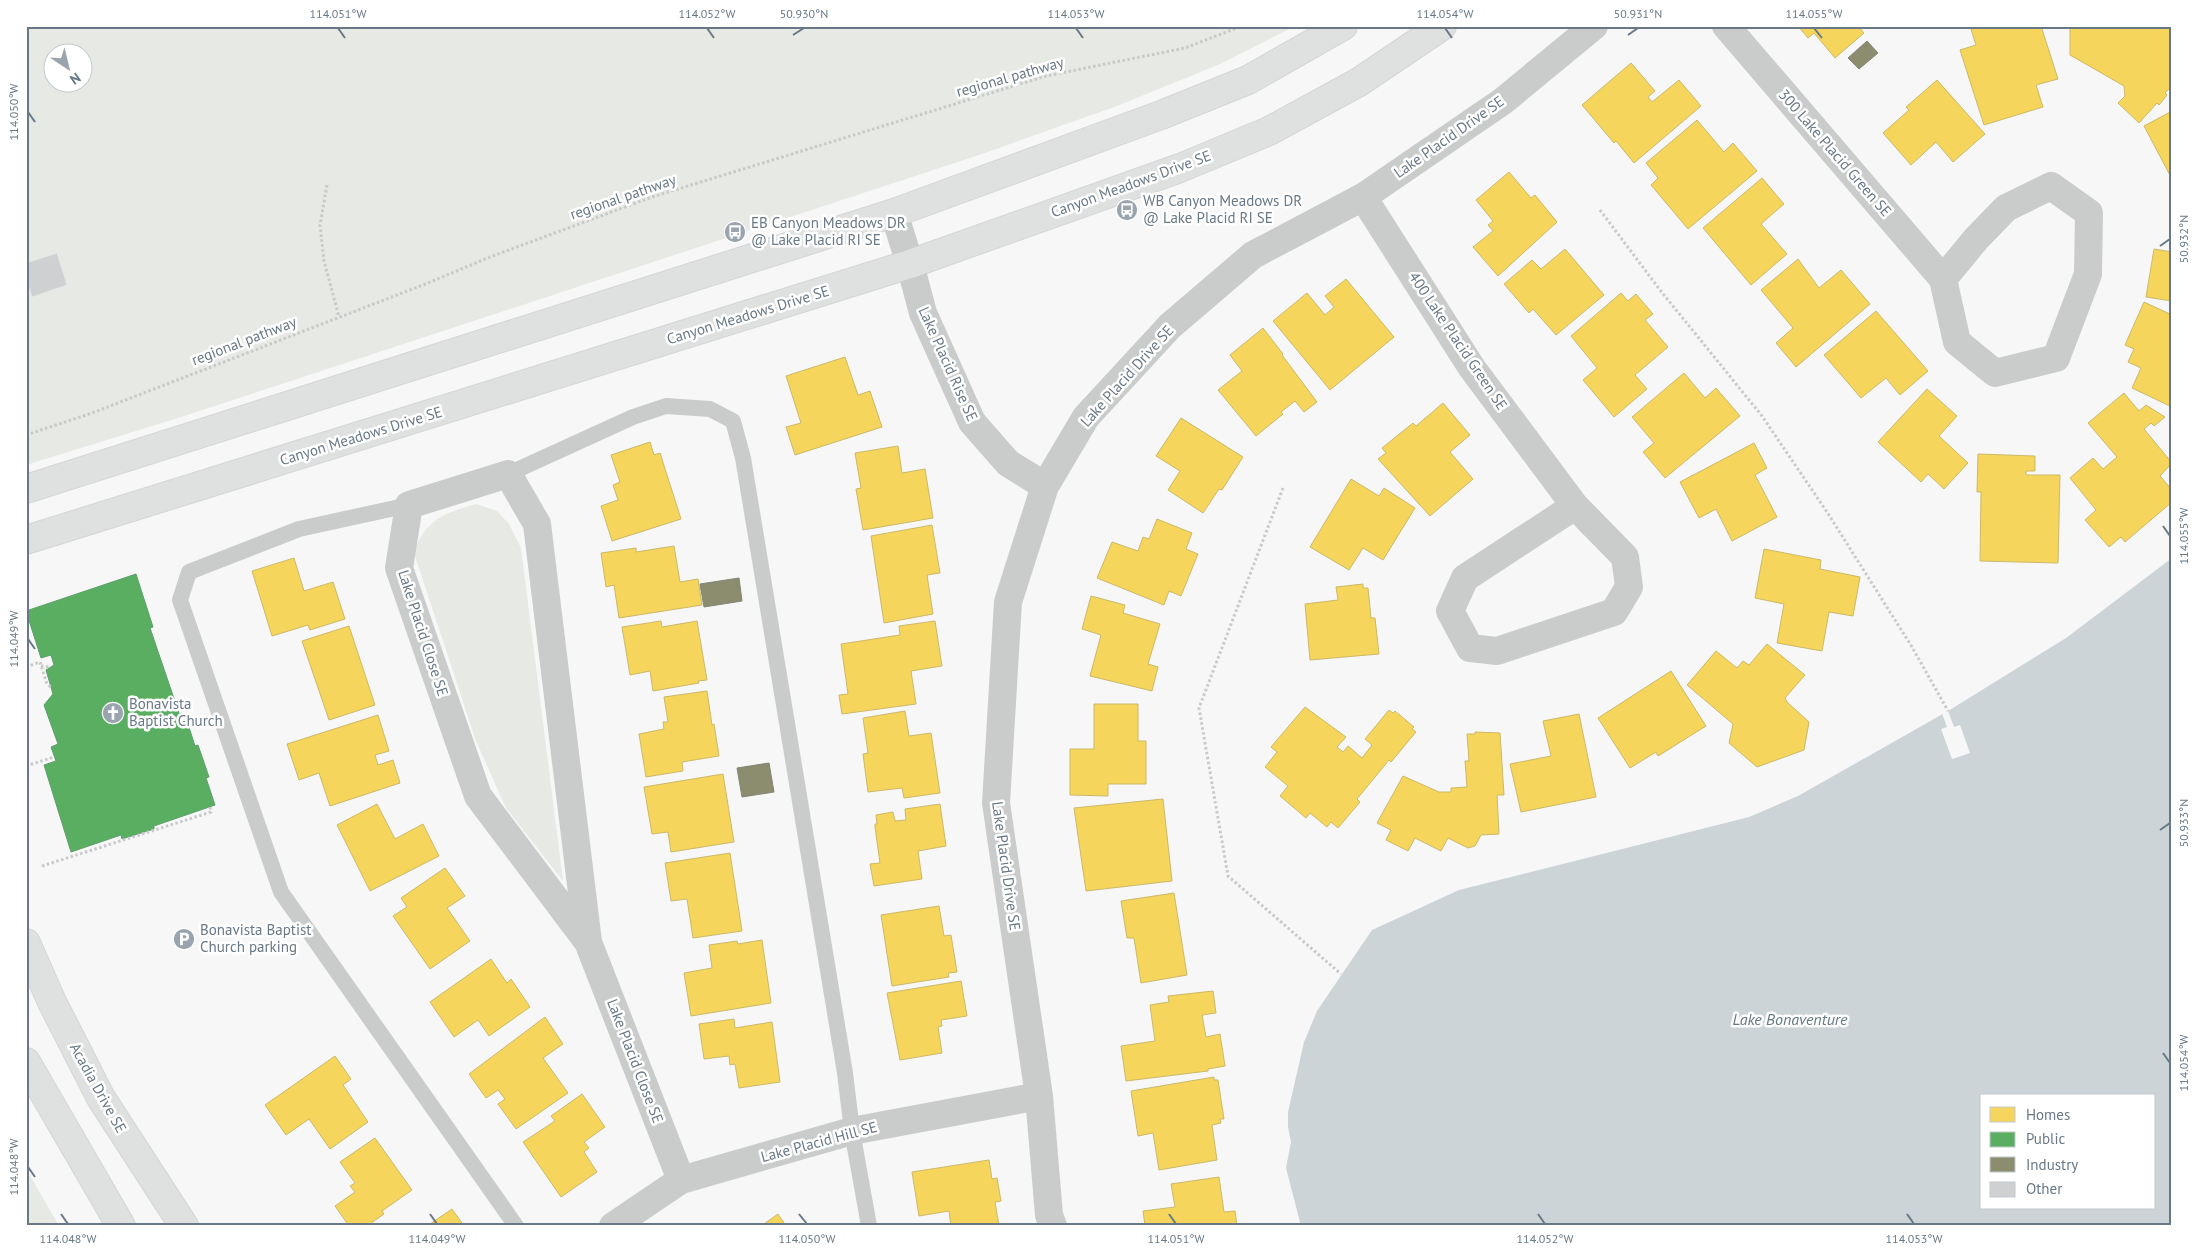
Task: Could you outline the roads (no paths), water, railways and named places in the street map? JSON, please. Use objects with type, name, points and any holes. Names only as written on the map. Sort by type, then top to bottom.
[{"type":"main road","points":[[26,488],[894,213],[1161,115],[1248,80],[1343,26]]},
{"type":"main road","name":"Canyon Meadows Drive SE","points":[[26,540],[910,264],[1180,168],[1269,131],[1359,82],[1442,26]]},
{"type":"main road","name":"Acadia Drive SE","points":[[26,943],[52,1002],[101,1098],[184,1226]]},
{"type":"main road","points":[[26,1062],[121,1226]]},
{"type":"street","name":"Lake Placid Drive SE","points":[[1053,1226],[1049,1215],[1039,1096],[996,803],[1008,602],[1045,486],[1086,417],[1170,326],[1253,255],[1363,197],[1503,101],[1594,26]]},
{"type":"street","name":"300 Lake Placid Green SE","points":[[1726,26],[1943,279],[1957,342],[1996,373],[2056,358],[2088,274],[2089,213],[2051,186],[2006,208],[1976,239],[1943,279]]},
{"type":"street","name":"400 Lake Placid Green SE","points":[[1363,197],[1472,368],[1575,506],[1625,556],[1629,587],[1614,612],[1498,651],[1470,648],[1450,611],[1465,578],[1575,506]]},
{"type":"street","name":"Lake Placid Rise SE","points":[[894,213],[910,264],[922,313],[972,422],[1008,463],[1045,486]]},
{"type":"street","points":[[410,505],[508,474]]},
{"type":"street","name":"Lake Placid Close SE","points":[[508,474],[537,524],[588,942],[681,1180]]},
{"type":"street","name":"Lake Placid Close SE","points":[[410,505],[399,568],[478,796],[588,942]]},
{"type":"street","name":"Lake Placid Hill SE","points":[[613,1226],[681,1180],[852,1131],[1039,1096]]},
{"type":"lane","points":[[508,474],[633,417],[666,406],[710,409],[733,421],[743,458],[869,1226]]},
{"type":"lane","points":[[410,505],[299,529],[189,572],[180,600],[281,892],[516,1226]]},
{"type":"water","name":"Lake Bonaventure","points":[[2172,558],[2172,1226],[1301,1226],[1286,1168],[1291,1142],[1288,1112],[1304,1042],[1317,1011],[1372,930],[1459,890],[1749,817],[1798,796],[1948,711],[2066,638]]},
{"type":"place","name":"WB Canyon Meadows DR @ Lake Placid RI SE","points":[[1127,210]]},
{"type":"place","name":"EB Canyon Meadows DR @ Lake Placid RI SE","points":[[735,232]]},
{"type":"place","name":"Bonavista Baptist Church","points":[[113,713]]},
{"type":"place","name":"Bonavista Baptist Church parking","points":[[184,939]]}]
